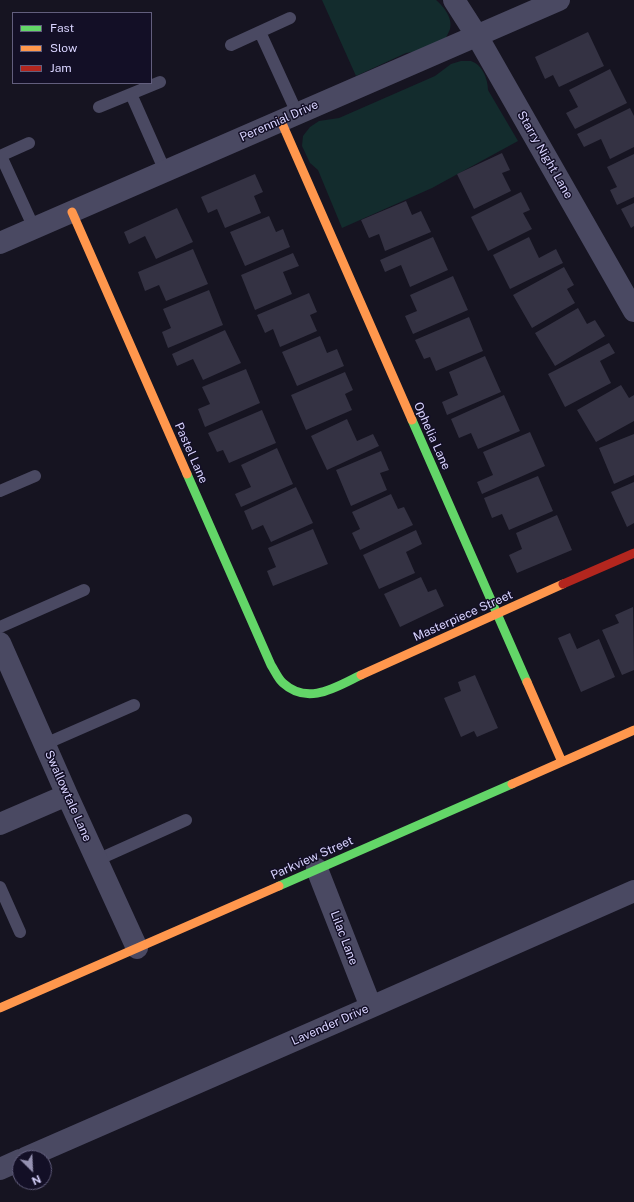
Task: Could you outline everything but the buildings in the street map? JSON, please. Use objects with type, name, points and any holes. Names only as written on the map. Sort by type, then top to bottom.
[{"type":"street","name":"Starry Night Lane","points":[[454,0],[477,36],[634,311]]},
{"type":"street","name":"Perennial Drive","points":[[0,243],[559,0]]},
{"type":"street","name":"Ophelia Lane","points":[[289,117],[497,614],[562,762]]},
{"type":"street","name":"Pastel Lane","points":[[72,212],[271,665],[283,682],[301,694]]},
{"type":"street","name":"Masterpiece Street","points":[[301,694],[322,693],[634,553]]},
{"type":"street","name":"Swallowtale Lane","points":[[0,643],[44,744],[137,948]]},
{"type":"street","name":"Parkview Street","points":[[0,1008],[634,730]]},
{"type":"street","points":[[0,824],[67,795]]},
{"type":"street","name":"Lilac Lane","points":[[317,869],[371,1007]]},
{"type":"street","name":"Lavender Drive","points":[[43,1150],[634,891]]},
{"type":"street","points":[[0,1169],[12,1164]]},
{"type":"lane","points":[[230,45],[290,18]]},
{"type":"lane","points":[[260,32],[289,117]]},
{"type":"lane","points":[[99,107],[160,82]]},
{"type":"lane","points":[[131,94],[165,171]]},
{"type":"lane","points":[[29,143],[0,156],[34,228]]},
{"type":"lane","points":[[0,491],[34,476]]},
{"type":"lane","points":[[0,627],[84,590]]},
{"type":"lane","points":[[44,744],[134,705]]},
{"type":"lane","points":[[97,860],[186,820]]},
{"type":"lane","points":[[0,887],[20,932]]},
{"type":"green space","points":[[322,0],[436,0],[445,9],[451,25],[446,38],[418,51],[406,53],[356,76]]},
{"type":"green space","points":[[461,61],[471,61],[482,69],[486,77],[488,90],[518,141],[432,188],[342,228],[318,170],[310,163],[302,146],[303,136],[310,127],[319,121],[339,118],[435,76],[451,64]]},
{"type":"traffic: fast","points":[[412,420],[527,682]]},
{"type":"traffic: fast","points":[[187,474],[271,665],[281,681],[293,690],[312,694],[332,689],[361,675]]},
{"type":"traffic: fast","points":[[279,886],[512,784]]},
{"type":"traffic: slow","points":[[281,121],[412,420]]},
{"type":"traffic: slow","points":[[72,212],[187,474]]},
{"type":"traffic: slow","points":[[361,675],[563,584]]},
{"type":"traffic: slow","points":[[527,682],[562,762]]},
{"type":"traffic: slow","points":[[512,784],[634,730]]},
{"type":"traffic: slow","points":[[0,1008],[279,886]]},
{"type":"traffic: jam","points":[[563,584],[634,553]]}]
